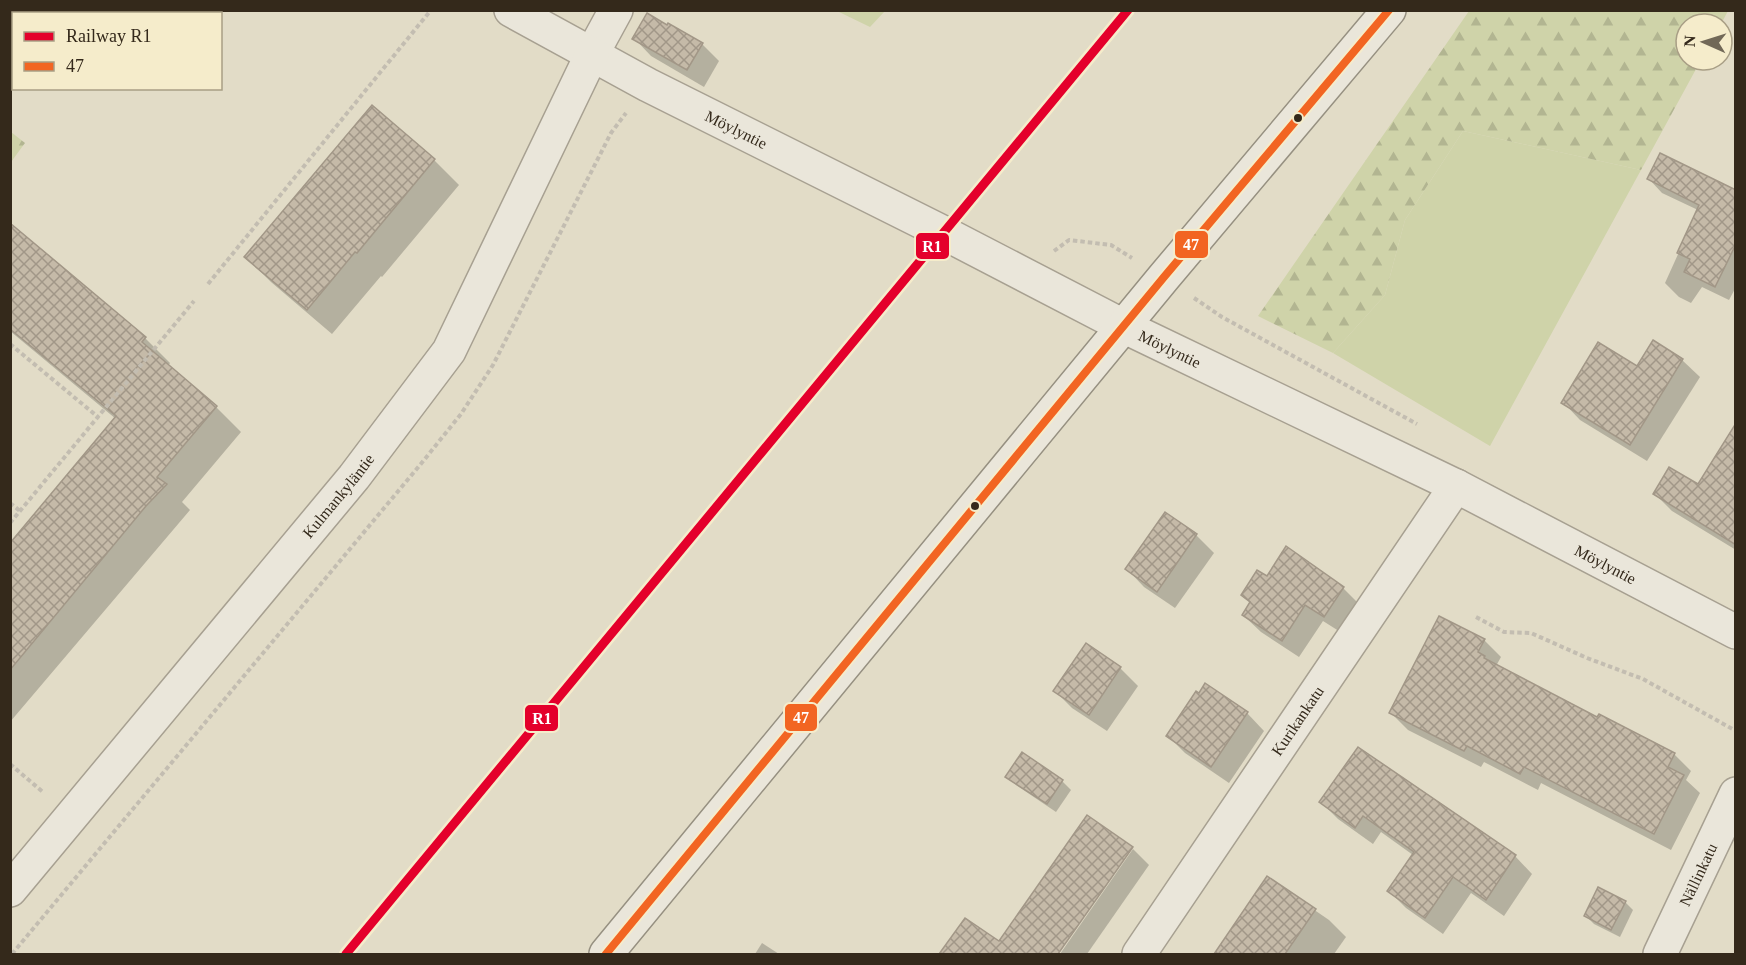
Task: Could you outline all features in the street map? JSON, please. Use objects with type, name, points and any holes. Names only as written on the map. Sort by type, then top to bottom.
[{"type":"street","name":"Möylyntie","points":[[511,10],[658,90],[944,233],[1125,327],[1456,486],[1736,632]]},
{"type":"street","name":"Kulmankyläntie","points":[[10,890],[354,477],[449,351],[592,54],[616,10]]},
{"type":"street","points":[[606,954],[1164,277],[1389,10]]},
{"type":"street","name":"Kurikankatu","points":[[1139,954],[1456,486]]},
{"type":"street","name":"Nällinkatu","points":[[1660,954],[1736,794]]},
{"type":"path","points":[[208,284],[431,10]]},
{"type":"path","points":[[1023,275],[1069,240],[1111,245],[1164,277],[1222,317],[1418,424]]},
{"type":"path","points":[[10,523],[194,301]]},
{"type":"path","points":[[10,344],[98,417]]},
{"type":"path","points":[[10,503],[20,511]]},
{"type":"path","points":[[1476,617],[1504,632],[1531,633],[1587,658],[1643,679],[1736,731]]},
{"type":"path","points":[[10,764],[71,817]]},
{"type":"green space","points":[[885,10],[870,27],[837,11]]},
{"type":"green space","points":[[1469,11],[1728,11],[1674,12],[1674,72],[1694,72],[1641,170],[1463,131],[1405,220],[1385,295],[1333,353],[1258,316]]},
{"type":"green space","points":[[1463,131],[1641,170],[1490,446],[1333,353],[1385,295],[1405,220]]},
{"type":"green space","points":[[11,132],[25,143],[11,162]]},
{"type":"building","points":[[647,13],[703,43],[687,70],[632,39]]},
{"type":"building","points":[[372,105],[435,159],[307,310],[244,257]]},
{"type":"building","points":[[1660,153],[1736,190],[1736,244],[1715,287],[1684,272],[1690,259],[1677,253],[1699,205],[1647,179]]},
{"type":"building","points":[[10,223],[146,337],[142,342],[217,406],[157,477],[167,484],[146,506],[10,670],[10,543],[116,416],[10,329]]},
{"type":"building","points":[[1653,340],[1683,359],[1630,445],[1561,403],[1598,342],[1637,366]]},
{"type":"building","points":[[1736,423],[1736,545],[1653,494],[1669,467],[1698,484]]},
{"type":"building","points":[[1165,512],[1197,534],[1157,592],[1125,569]]},
{"type":"building","points":[[1286,546],[1344,587],[1324,617],[1305,605],[1282,641],[1242,615],[1250,602],[1241,595],[1257,570],[1267,576]]},
{"type":"building","points":[[1439,616],[1485,639],[1478,652],[1485,656],[1484,658],[1597,717],[1599,714],[1675,753],[1668,767],[1684,775],[1654,834],[1524,767],[1520,774],[1467,746],[1464,751],[1389,713]]},
{"type":"building","points":[[1086,643],[1121,667],[1089,715],[1053,691]]},
{"type":"building","points":[[1205,683],[1248,712],[1211,767],[1166,736],[1196,691],[1199,693]]},
{"type":"building","points":[[1358,747],[1516,855],[1486,900],[1453,877],[1425,918],[1387,891],[1414,852],[1363,816],[1355,828],[1319,802]]},
{"type":"building","points":[[1022,752],[1063,780],[1047,804],[1005,777]]},
{"type":"building","points":[[1087,815],[1133,847],[1058,954],[939,954],[965,918],[999,941]]},
{"type":"building","points":[[1267,876],[1316,909],[1285,954],[1214,954]]},
{"type":"building","points":[[1598,887],[1626,901],[1611,930],[1584,916]]},
{"type":"rail line","name":"R1","points":[[346,954],[1128,10]]},
{"type":"transit line","name":"47","points":[[606,954],[1164,277],[1389,10]]}]
